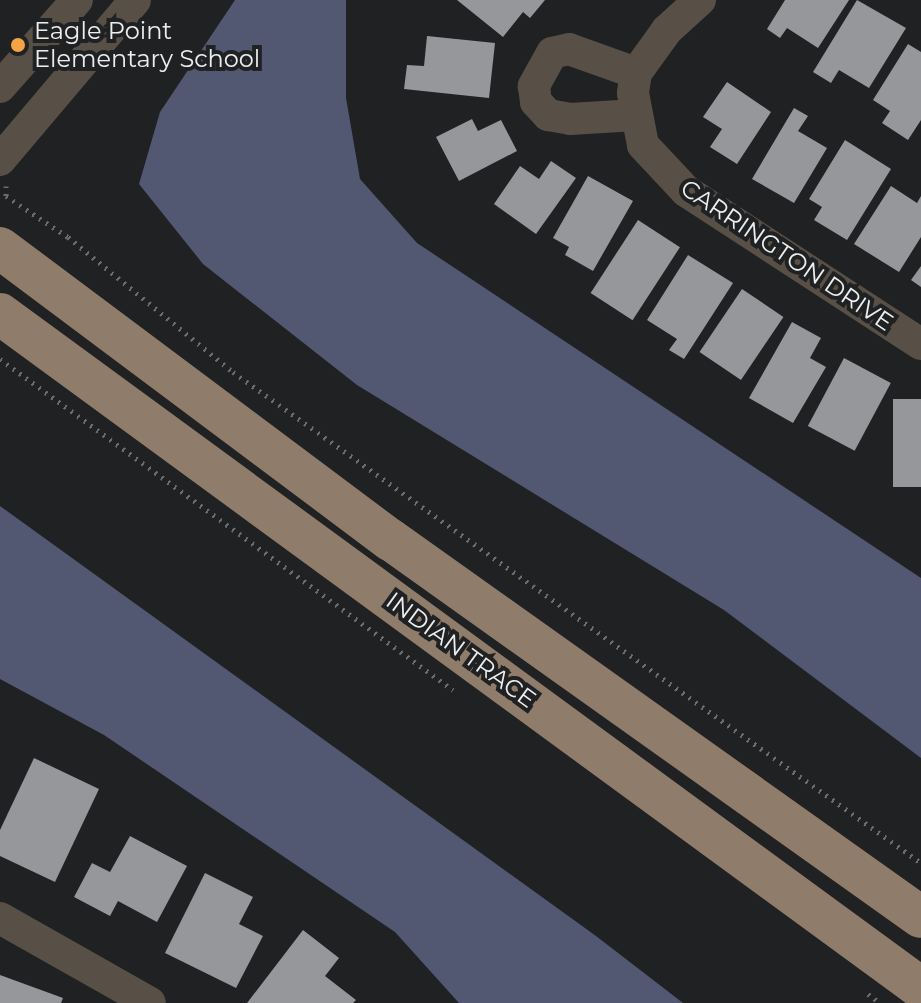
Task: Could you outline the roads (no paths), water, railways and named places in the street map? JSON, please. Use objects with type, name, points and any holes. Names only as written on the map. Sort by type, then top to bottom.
[{"type":"main road","name":"INDIAN TRACE","points":[[0,248],[391,540],[921,917]]},
{"type":"main road","name":"INDIAN TRACE","points":[[0,314],[921,988]]},
{"type":"street","points":[[0,87],[77,0]]},
{"type":"street","points":[[4,167],[135,0]]},
{"type":"street","points":[[636,115],[548,115],[536,102],[534,86],[552,53],[569,49],[636,73],[667,30],[700,0]]},
{"type":"street","name":"CARRINGTON DRIVE","points":[[636,73],[636,115],[643,145],[686,191],[921,344]]},
{"type":"street","points":[[0,918],[150,1003]]},
{"type":"water","points":[[235,0],[346,0],[346,98],[360,179],[417,243],[921,578],[921,758],[724,610],[357,385],[203,264],[139,184],[160,112]]},
{"type":"water","points":[[0,506],[596,936],[683,1003],[459,1003],[395,932],[104,735],[0,679]]},
{"type":"place","name":"Eagle Point Elementary School","points":[[18,45]]}]
